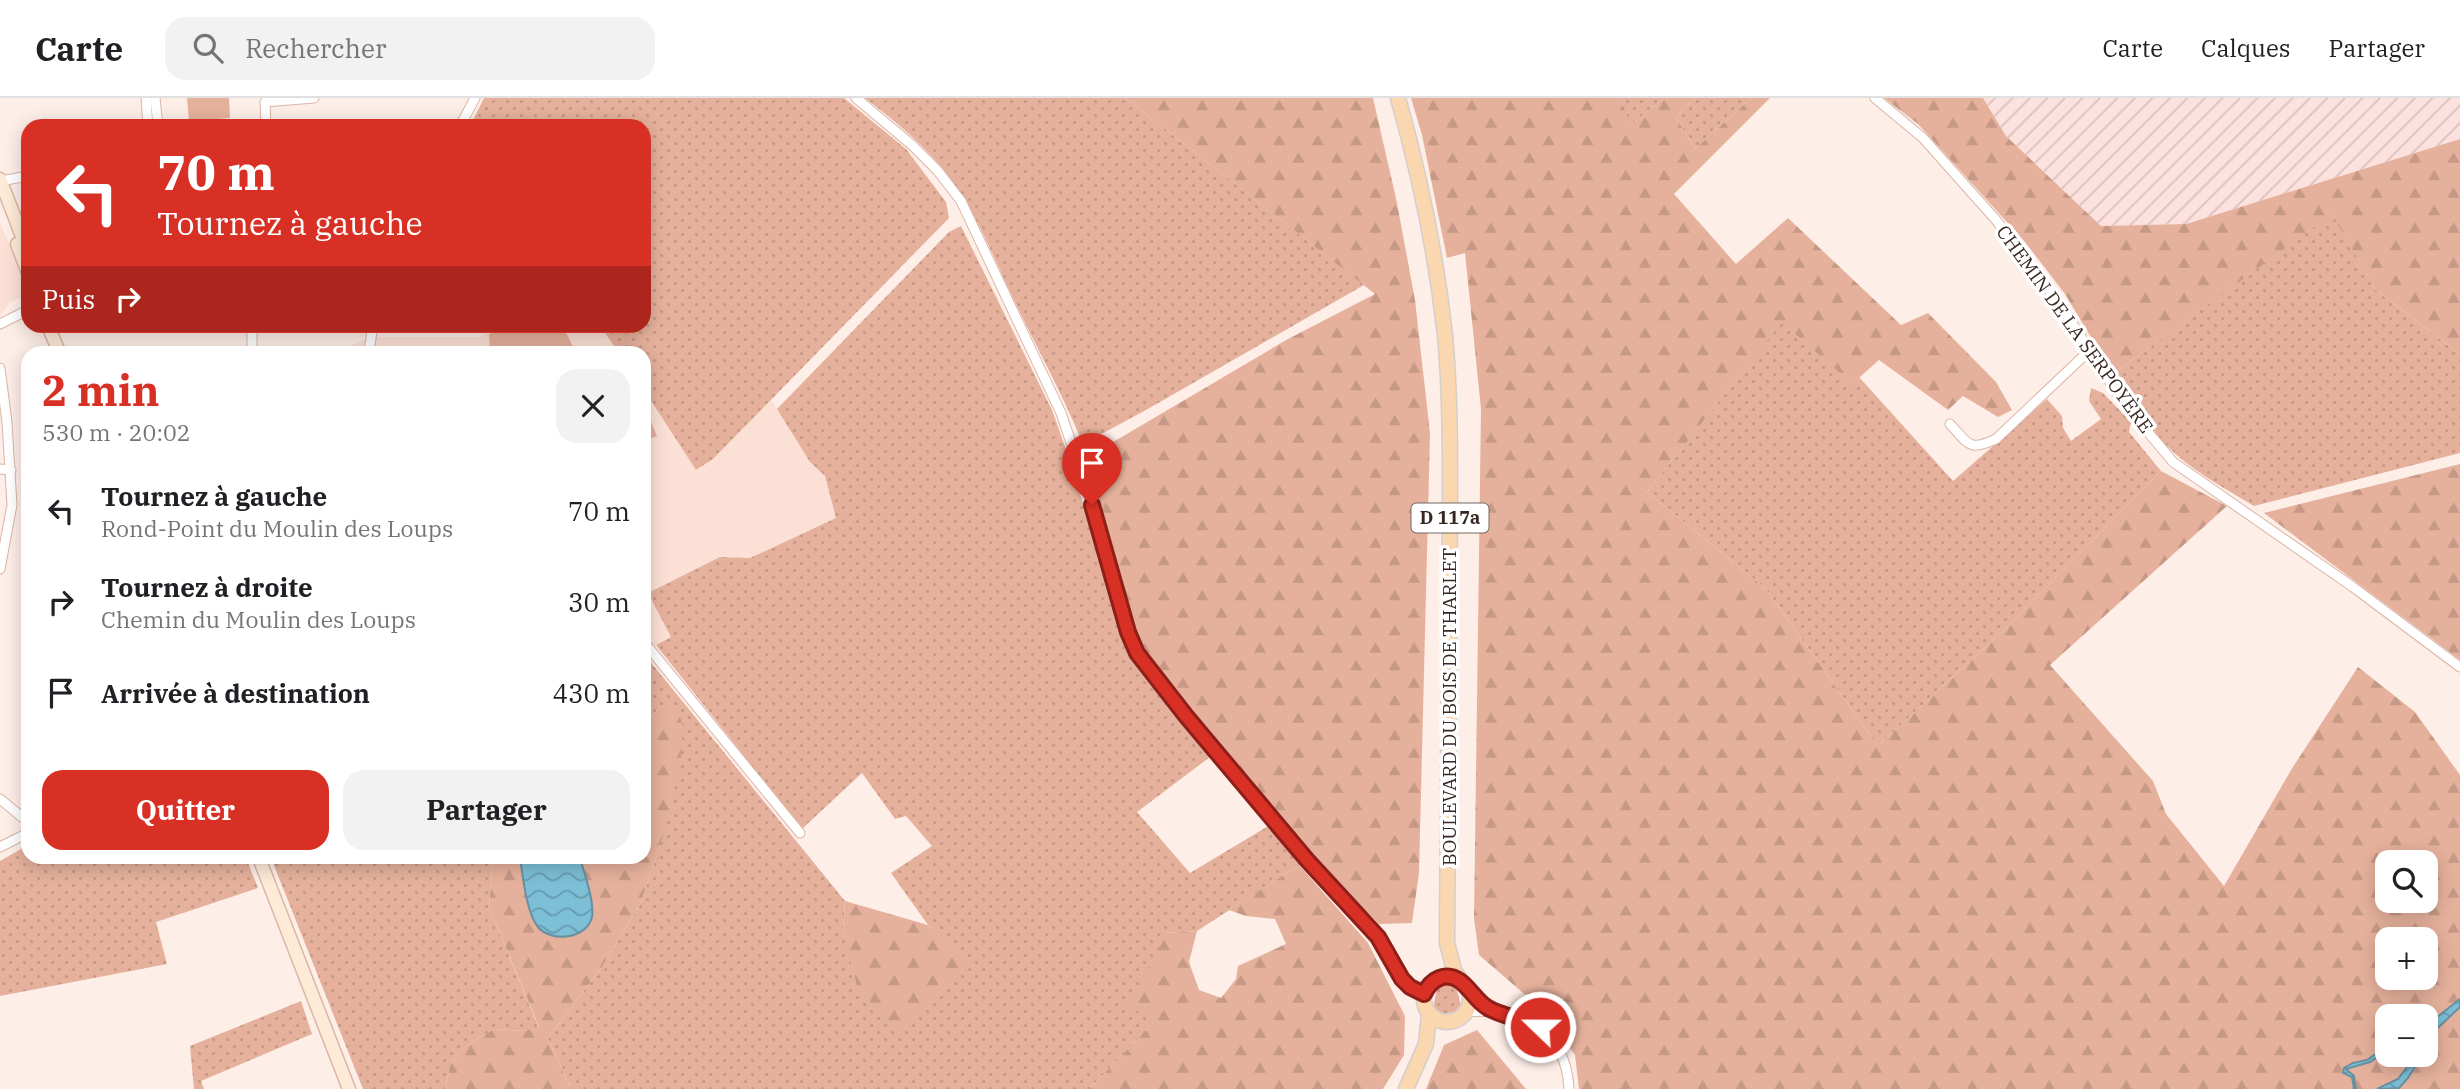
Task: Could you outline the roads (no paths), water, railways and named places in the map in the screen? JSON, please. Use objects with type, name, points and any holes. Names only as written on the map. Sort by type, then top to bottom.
[{"type":"main road","name":"BOULEVARD DU BOIS DE THARLET","points":[[1398,98],[1427,217],[1445,338],[1450,478],[1447,943],[1454,970],[1465,987]]},
{"type":"main road","points":[[0,180],[21,234]]},
{"type":"main road","points":[[0,201],[21,255]]},
{"type":"main road","points":[[261,864],[349,1089]]},
{"type":"main road","name":"BOULEVARD DU BOIS DE THARLET","points":[[1436,979],[1447,943]]},
{"type":"main road","points":[[1426,1044],[1448,1023],[1466,1012],[1470,999],[1465,987],[1453,977],[1436,979],[1424,994],[1425,1008],[1429,1014],[1434,1019],[1448,1023]]},
{"type":"main road","points":[[1406,1089],[1426,1044],[1429,1014]]},
{"type":"street","points":[[146,98],[148,119]]},
{"type":"street","points":[[156,98],[158,119]]},
{"type":"street","points":[[266,119],[265,102],[314,98]]},
{"type":"street","points":[[464,119],[475,98]]},
{"type":"street","points":[[856,98],[912,145],[937,170],[961,201],[1061,413],[1084,481],[1128,632],[1137,653],[1186,716],[1307,860],[1378,937],[1402,979],[1410,987],[1424,994]]},
{"type":"street","name":"CHEMIN DE LA SERPOYÈRE","points":[[1875,98],[1923,138],[1996,220],[2063,309],[2122,401],[2173,462],[2353,587],[2460,667]]},
{"type":"street","points":[[0,180],[21,177]]},
{"type":"street","points":[[0,324],[21,314]]},
{"type":"street","points":[[1950,425],[1970,445],[1979,447],[1996,439],[2090,350]]},
{"type":"street","points":[[0,368],[12,505],[0,569]]},
{"type":"street","points":[[0,469],[11,470]]},
{"type":"street","points":[[651,651],[800,833]]},
{"type":"street","points":[[0,799],[21,816]]},
{"type":"street","points":[[0,848],[21,837]]},
{"type":"street","points":[[1465,987],[1490,1010]]},
{"type":"street","points":[[1466,1012],[1490,1010],[1540,1027],[1553,1038],[1562,1053],[1569,1089]]},
{"type":"water","points":[[521,864],[582,864],[593,911],[589,924],[576,934],[568,936],[559,937],[544,932],[534,920]]},
{"type":"water","points":[[2460,999],[2460,1007],[2438,1028],[2438,1016]]},
{"type":"water","points":[[2375,1054],[2375,1058],[2370,1062],[2346,1069],[2354,1076],[2354,1089],[2352,1077],[2343,1073],[2344,1068]]},
{"type":"water","points":[[2407,1067],[2415,1067],[2399,1088],[2377,1089],[2398,1079]]}]
